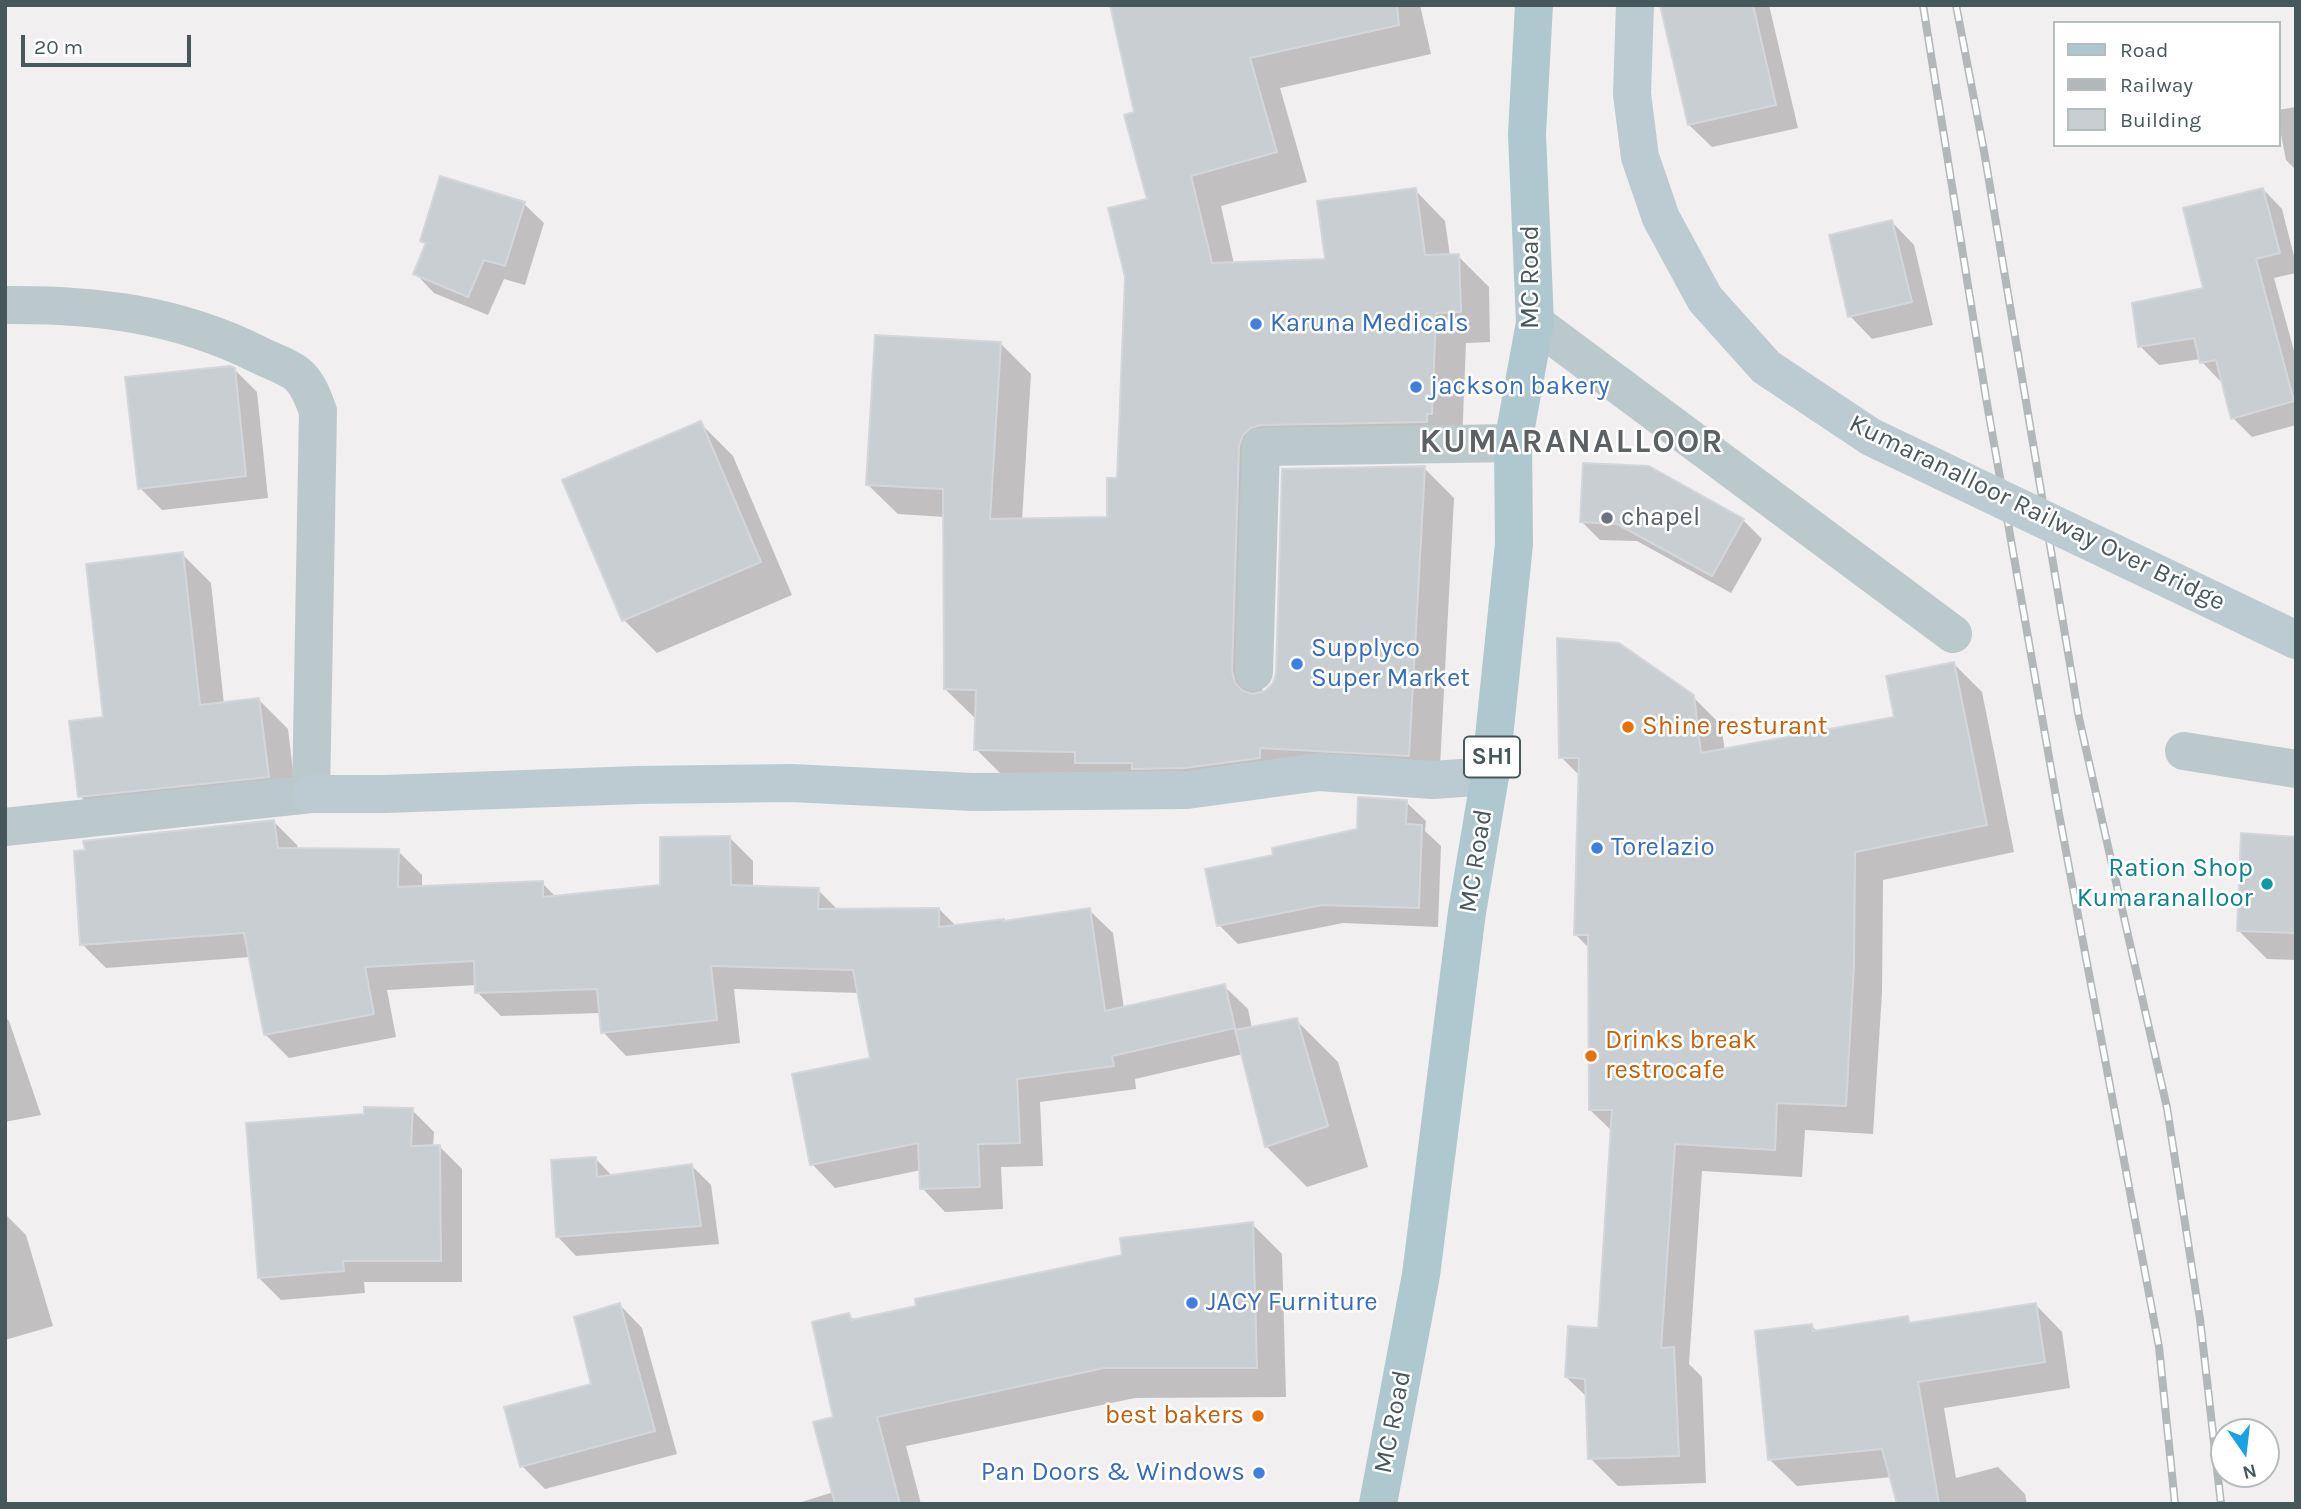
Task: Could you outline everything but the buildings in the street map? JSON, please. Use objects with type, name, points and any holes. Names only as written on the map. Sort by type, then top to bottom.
[{"type":"main road","name":"MC Road","points":[[1378,1504],[1421,1275],[1467,912],[1490,776],[1514,544],[1513,443],[1535,323],[1527,134],[1534,5]]},
{"type":"street","name":"Kumaranalloor Railway Over Bridge","points":[[1635,5],[1632,94],[1640,157],[1661,218],[1705,299],[1766,367],[1871,437],[2296,640]]},
{"type":"street","points":[[5,305],[99,308],[177,322],[241,345],[297,374],[310,390],[318,411],[311,794]]},
{"type":"street","points":[[1535,323],[1953,634]]},
{"type":"street","points":[[1254,672],[1261,447],[1513,443]]},
{"type":"street","points":[[2185,751],[2296,769]]},
{"type":"street","points":[[5,827],[311,794],[791,783],[973,792],[1187,790],[1320,772],[1433,780],[1490,776]]},
{"type":"railway","points":[[1923,5],[1986,398],[2059,814],[2159,1347],[2175,1504]]},
{"type":"railway","points":[[1956,5],[1984,151],[2079,718],[2167,1108],[2200,1319],[2221,1504]]},
{"type":"place","name":"Karuna Medicals","points":[[1256,324]]},
{"type":"place","name":"jackson bakery","points":[[1416,387]]},
{"type":"place","name":"chapel","points":[[1607,518]]},
{"type":"place","name":"Supplyco Super Market","points":[[1297,664]]},
{"type":"place","name":"Shine resturant","points":[[1628,727]]},
{"type":"place","name":"Torelazio","points":[[1597,848]]},
{"type":"place","name":"Ration Shop Kumaranalloor","points":[[2267,884]]},
{"type":"place","name":"Drinks break restrocafe","points":[[1591,1056]]},
{"type":"place","name":"JACY Furniture","points":[[1192,1303]]},
{"type":"place","name":"best bakers","points":[[1258,1416]]},
{"type":"place","name":"Pan Doors & Windows","points":[[1259,1473]]},
{"type":"district","name":"KUMARANALLOOR","points":[[1572,443]]}]
